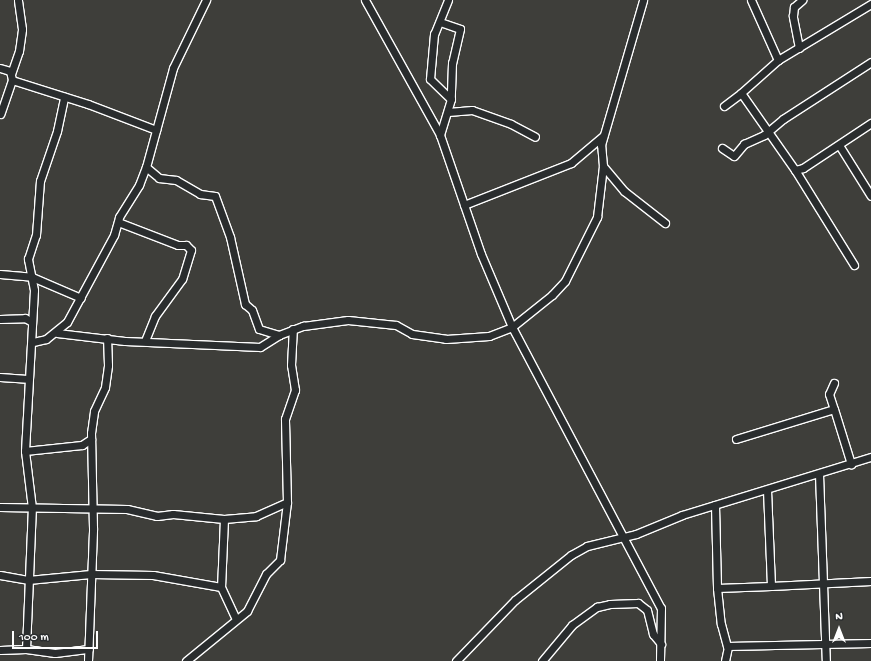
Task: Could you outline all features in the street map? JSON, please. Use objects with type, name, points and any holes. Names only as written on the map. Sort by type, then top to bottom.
[{"type":"street","points":[[0,114],[19,51],[22,29],[18,0]]},
{"type":"street","points":[[57,333],[67,322],[81,298],[146,167],[173,68],[206,0]]},
{"type":"street","points":[[365,0],[440,135],[481,254],[512,327],[570,441],[624,536],[661,608],[660,661]]},
{"type":"street","points":[[448,0],[434,34],[430,79],[451,99]]},
{"type":"street","points":[[33,342],[57,333],[222,347],[260,347],[279,335],[293,330],[348,320],[396,326],[412,334],[446,339],[489,336],[512,327],[552,295],[565,281],[597,216],[603,166],[601,152],[603,136],[643,0]]},
{"type":"street","points":[[751,0],[778,60]]},
{"type":"street","points":[[799,48],[793,16],[794,7],[802,0]]},
{"type":"street","points":[[724,106],[778,60],[871,4]]},
{"type":"street","points":[[440,22],[460,29],[452,63],[451,99],[440,135]]},
{"type":"street","points":[[722,148],[734,156],[744,144],[769,132],[783,119],[869,64],[871,73]]},
{"type":"street","points":[[0,68],[12,77],[156,130]]},
{"type":"street","points":[[741,93],[795,170],[854,265]]},
{"type":"street","points":[[26,649],[32,508],[25,451],[27,379],[33,342],[32,277],[28,259],[36,234],[40,181],[57,131],[64,97]]},
{"type":"street","points":[[448,112],[472,110],[511,124],[535,137]]},
{"type":"street","points":[[795,170],[803,168],[871,123]]},
{"type":"street","points":[[464,205],[571,163],[603,136]]},
{"type":"street","points":[[839,145],[871,196]]},
{"type":"street","points":[[603,166],[624,191],[665,223]]},
{"type":"street","points":[[146,167],[159,178],[176,180],[200,194],[215,196],[230,237],[245,304],[252,310],[259,329],[279,335]]},
{"type":"street","points":[[118,222],[171,242],[186,245],[191,250],[182,279],[155,316],[145,341]]},
{"type":"street","points":[[0,274],[32,277],[81,298]]},
{"type":"street","points":[[0,319],[25,318],[32,322]]},
{"type":"street","points":[[186,661],[247,611],[266,574],[280,560],[287,502],[285,419],[295,390],[291,365],[293,330]]},
{"type":"street","points":[[88,661],[93,528],[91,510],[91,439],[94,412],[105,387],[108,365],[107,338]]},
{"type":"street","points":[[0,377],[27,379]]},
{"type":"street","points":[[834,383],[830,394],[851,464]]},
{"type":"street","points":[[736,439],[834,409]]},
{"type":"street","points":[[25,451],[82,445],[91,439]]},
{"type":"street","points":[[456,661],[505,608],[571,555],[587,546],[624,536],[716,505],[871,457]]},
{"type":"street","points":[[818,474],[826,661]]},
{"type":"street","points":[[767,490],[771,586]]},
{"type":"street","points":[[0,507],[91,510],[127,509],[157,516],[173,514],[224,519],[256,516],[287,502]]},
{"type":"street","points":[[716,505],[717,588],[721,624],[728,647],[724,661]]},
{"type":"street","points":[[224,519],[221,587],[236,619]]},
{"type":"street","points":[[0,575],[28,580],[91,574],[175,577],[221,587]]},
{"type":"street","points":[[717,588],[871,581]]},
{"type":"street","points":[[542,661],[572,625],[591,610],[610,604],[638,603],[647,610],[654,634],[661,644]]},
{"type":"street","points":[[728,647],[871,643]]},
{"type":"street","points":[[0,650],[26,649],[54,653],[89,648]]}]
